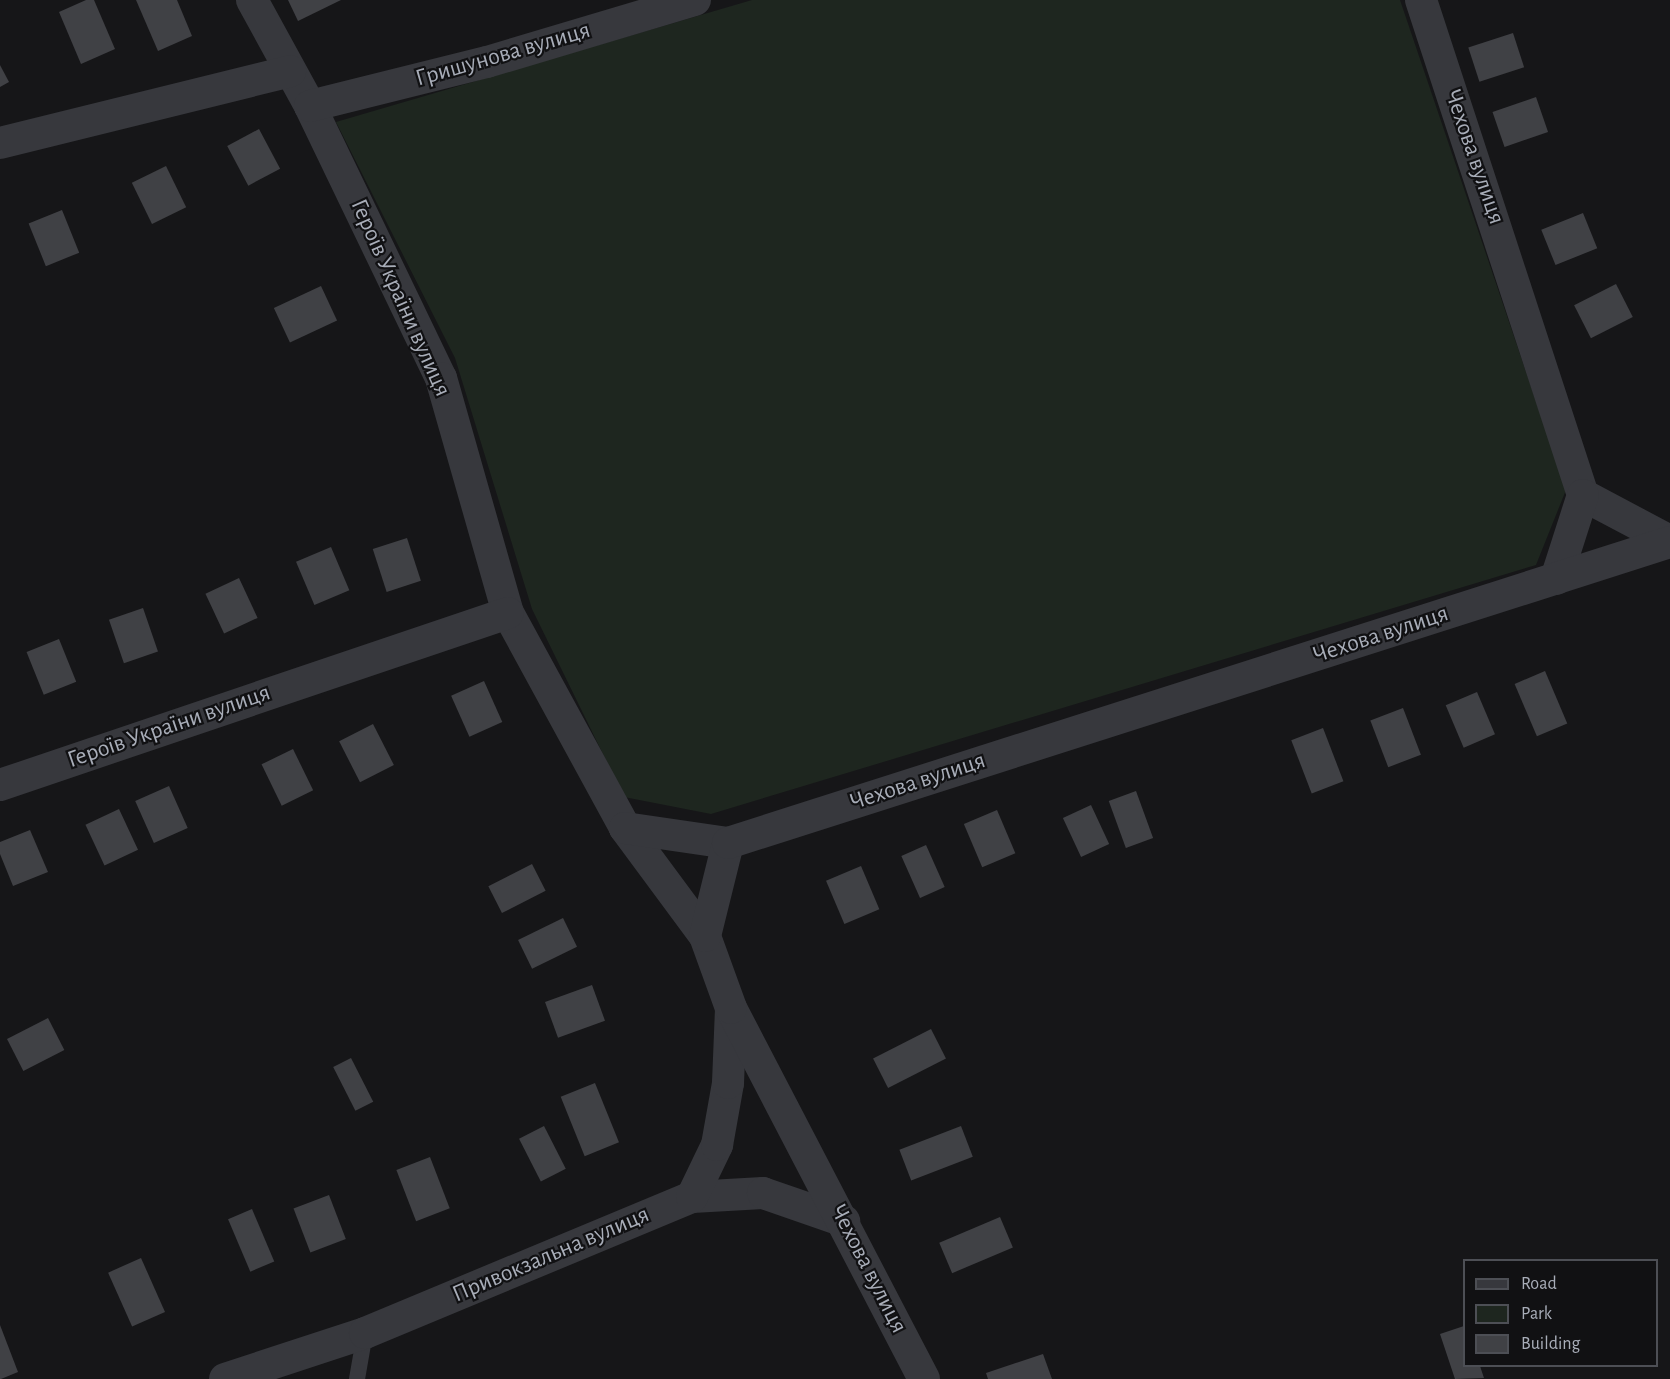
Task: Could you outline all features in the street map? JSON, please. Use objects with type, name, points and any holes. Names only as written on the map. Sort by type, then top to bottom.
[{"type":"street","name":"Героїв України вулиця","points":[[252,0],[310,106],[441,378],[508,613],[625,828],[705,936]]},
{"type":"street","name":"Гришунова вулиця","points":[[310,106],[488,62],[695,0]]},
{"type":"street","name":"Чехова вулиця","points":[[1420,0],[1584,495],[1670,542]]},
{"type":"street","points":[[0,143],[290,70]]},
{"type":"street","points":[[1556,579],[1584,495]]},
{"type":"street","name":"Чехова вулиця","points":[[728,843],[1670,542]]},
{"type":"street","name":"Героїв України вулиця","points":[[0,784],[508,613]]},
{"type":"street","points":[[625,828],[728,843],[705,936]]},
{"type":"street","name":"Чехова вулиця","points":[[705,936],[731,1008],[844,1221],[924,1379]]},
{"type":"street","points":[[692,1197],[717,1145],[728,1083],[731,1008]]},
{"type":"street","name":"Привокзальна вулиця","points":[[225,1379],[364,1333],[692,1197],[764,1193],[844,1221]]},
{"type":"lane","points":[[357,1379],[364,1333]]},
{"type":"green space","points":[[752,0],[1400,0],[1566,490],[1536,565],[711,814],[624,797],[532,609],[455,358],[336,122]]},
{"type":"building","points":[[86,0],[94,0],[115,49],[81,64],[59,12]]},
{"type":"building","points":[[136,0],[177,0],[192,36],[158,51]]},
{"type":"building","points":[[288,0],[341,0],[298,21]]},
{"type":"building","points":[[1513,33],[1524,67],[1479,82],[1468,48]]},
{"type":"building","points":[[0,65],[9,82],[0,87]]},
{"type":"building","points":[[1536,97],[1548,132],[1505,147],[1493,112]]},
{"type":"building","points":[[259,129],[280,169],[248,186],[227,146]]},
{"type":"building","points":[[166,166],[186,207],[152,224],[132,183]]},
{"type":"building","points":[[62,210],[79,253],[46,266],[29,223]]},
{"type":"building","points":[[1583,213],[1597,248],[1556,265],[1541,230]]},
{"type":"building","points":[[1616,284],[1633,317],[1591,338],[1574,305]]},
{"type":"building","points":[[321,286],[337,320],[290,342],[274,308]]},
{"type":"building","points":[[407,538],[421,581],[387,592],[373,549]]},
{"type":"building","points":[[331,547],[349,590],[314,605],[296,562]]},
{"type":"building","points":[[239,578],[258,618],[224,634],[205,594]]},
{"type":"building","points":[[143,608],[158,651],[124,663],[109,620]]},
{"type":"building","points":[[59,639],[76,682],[44,695],[27,652]]},
{"type":"building","points":[[1545,671],[1567,723],[1537,736],[1515,684]]},
{"type":"building","points":[[484,681],[502,722],[469,737],[451,696]]},
{"type":"building","points":[[1477,692],[1495,734],[1464,748],[1446,705]]},
{"type":"building","points":[[1403,708],[1421,755],[1388,767],[1370,721]]},
{"type":"building","points":[[373,724],[394,765],[360,782],[339,741]]},
{"type":"building","points":[[1323,728],[1343,781],[1312,793],[1291,740]]},
{"type":"building","points":[[293,749],[313,790],[282,806],[262,764]]},
{"type":"building","points":[[169,786],[188,828],[154,843],[135,801]]},
{"type":"building","points":[[1136,791],[1153,838],[1126,848],[1109,801]]},
{"type":"building","points":[[1091,805],[1109,844],[1081,857],[1063,818]]},
{"type":"building","points":[[119,809],[138,850],[104,865],[85,825]]},
{"type":"building","points":[[997,810],[1015,853],[982,867],[964,824]]},
{"type":"building","points":[[30,830],[48,872],[13,886],[0,854],[0,842]]},
{"type":"building","points":[[926,845],[945,887],[920,898],[901,856]]},
{"type":"building","points":[[532,864],[546,891],[502,913],[488,886]]},
{"type":"building","points":[[861,866],[879,909],[844,924],[826,881]]},
{"type":"building","points":[[563,918],[577,947],[532,969],[518,940]]},
{"type":"building","points":[[592,985],[605,1021],[558,1038],[545,1002]]},
{"type":"building","points":[[48,1018],[64,1050],[23,1071],[7,1039]]},
{"type":"building","points":[[931,1029],[946,1058],[888,1088],[873,1059]]},
{"type":"building","points":[[351,1058],[373,1102],[355,1111],[333,1067]]},
{"type":"building","points":[[595,1083],[619,1142],[585,1156],[561,1097]]},
{"type":"building","points":[[544,1126],[566,1169],[541,1181],[519,1139]]},
{"type":"building","points":[[961,1126],[973,1157],[911,1180],[899,1150]]},
{"type":"building","points":[[430,1157],[450,1208],[416,1221],[396,1170]]},
{"type":"building","points":[[329,1195],[346,1239],[310,1252],[294,1209]]},
{"type":"building","points":[[252,1209],[274,1261],[250,1272],[228,1219]]},
{"type":"building","points":[[1000,1217],[1013,1247],[952,1273],[939,1243]]},
{"type":"building","points":[[141,1258],[165,1312],[132,1327],[108,1273]]},
{"type":"building","points":[[0,1325],[18,1372],[1,1379],[0,1379]]},
{"type":"building","points":[[1463,1326],[1463,1367],[1480,1367],[1484,1378],[1455,1379],[1440,1334]]},
{"type":"building","points":[[1043,1354],[1052,1379],[988,1379],[986,1373]]}]
